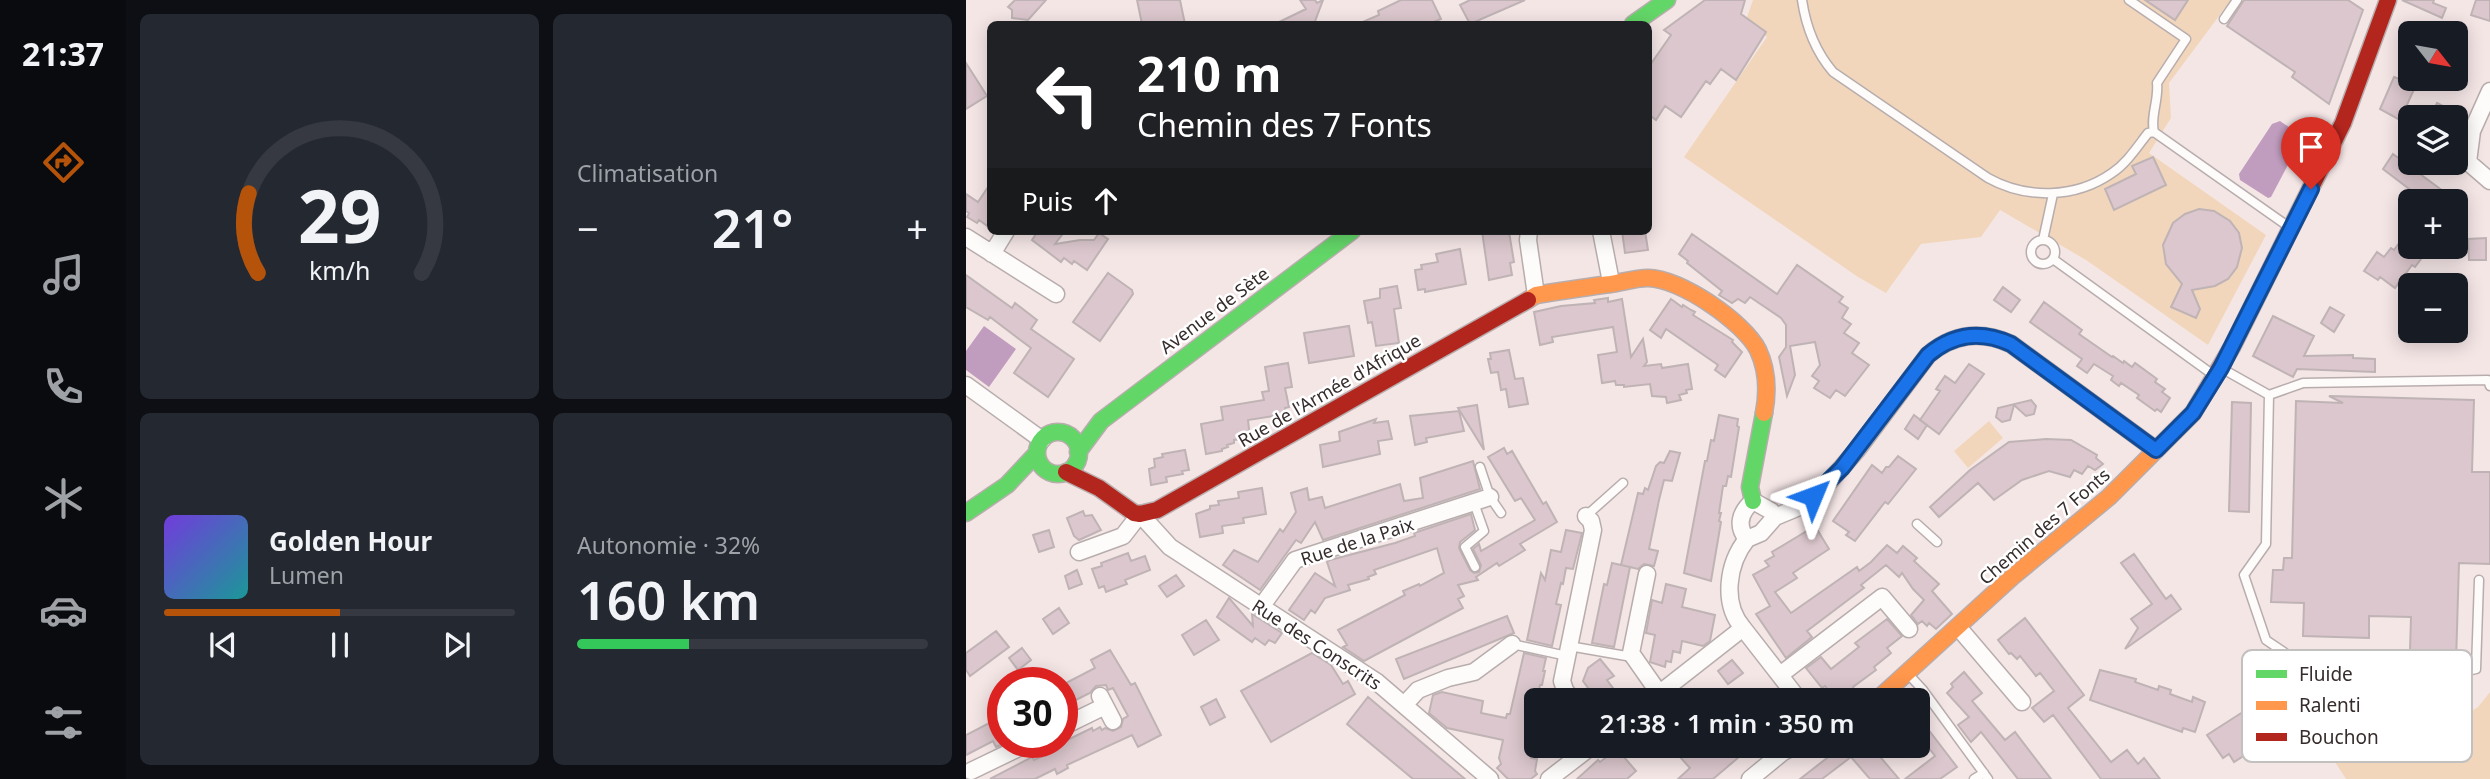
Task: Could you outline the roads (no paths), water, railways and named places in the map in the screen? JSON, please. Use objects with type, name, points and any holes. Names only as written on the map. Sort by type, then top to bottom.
[{"type":"street","points":[[1637,21],[1667,0]]},
{"type":"street","name":"Chemin des 7 Fonts","points":[[1891,688],[2012,577],[2109,498],[2193,413],[2218,372],[2343,123],[2388,0]]},
{"type":"street","points":[[2490,91],[2472,131],[2468,162],[2490,181]]},
{"type":"street","points":[[992,254],[1004,235]]},
{"type":"street","name":"Avenue de Sète","points":[[1078,455],[1101,421],[1347,235]]},
{"type":"street","points":[[1529,235],[1536,295]]},
{"type":"street","points":[[1602,235],[1611,282]]},
{"type":"street","points":[[966,237],[1056,295]]},
{"type":"street","name":"Rue de l'Armée d'Afrique","points":[[1079,552],[1122,536],[1140,514],[1157,510],[1536,295],[1648,278],[1673,283],[1732,321],[1753,342],[1766,372],[1767,394],[1750,487],[1753,501]]},
{"type":"street","points":[[1790,688],[1731,611],[1729,591],[1735,558],[1747,539],[1761,533],[1776,517],[1799,507],[1829,482],[1857,450],[1928,355],[1946,342],[1968,335],[1997,338],[2011,344],[2156,450]]},
{"type":"street","points":[[966,385],[1040,447]]},
{"type":"street","name":"Avenue de Sète","points":[[1062,433],[1101,421]]},
{"type":"street","points":[[966,513],[1007,485],[1048,435],[1062,433],[1073,440],[1078,455],[1099,488]]},
{"type":"street","points":[[1040,447],[1040,464],[1054,474],[1072,469],[1078,455]]},
{"type":"street","points":[[1007,485],[1047,471]]},
{"type":"street","points":[[1066,472],[1099,488],[1123,506],[1140,514]]},
{"type":"street","name":"Rue de la Paix","points":[[1261,607],[1295,560],[1490,498]]},
{"type":"street","points":[[1747,539],[1740,527],[1741,517],[1745,508],[1753,501],[1776,517]]},
{"type":"street","name":"Rue des Conscrits","points":[[1140,514],[1170,547],[1377,682],[1490,779]]},
{"type":"street","points":[[1564,688],[1562,681],[1593,530],[1591,521],[1586,516]]},
{"type":"street","points":[[1647,574],[1631,653],[1650,688]]},
{"type":"street","points":[[1780,675],[1882,597],[1909,629]]},
{"type":"street","points":[[1958,627],[2022,702]]},
{"type":"street","points":[[1666,688],[1743,628]]},
{"type":"street","points":[[1405,704],[1418,690],[1448,678],[1474,672],[1512,644]]},
{"type":"street","points":[[1078,717],[1102,701],[1113,721]]},
{"type":"street","points":[[971,771],[998,758]]},
{"type":"street","points":[[1549,779],[1576,758]]},
{"type":"street","points":[[1750,779],[1776,758]]},
{"type":"lane","points":[[1802,0],[1805,20],[1814,43],[1833,72],[2006,188],[2038,194],[2053,194],[2080,188],[2112,173],[2148,133],[2154,132]]},
{"type":"lane","points":[[2129,0],[2186,39],[2157,83],[2158,94],[2152,125],[2154,132],[2292,228]]},
{"type":"lane","points":[[2224,19],[2237,0]]},
{"type":"lane","points":[[2043,240],[2053,194]]},
{"type":"lane","points":[[2043,240],[2050,242],[2054,248],[2053,259],[2044,265],[2038,264],[2032,258],[2032,246],[2043,240]]},
{"type":"lane","points":[[2053,259],[2218,372],[2269,395],[2304,383],[2488,380],[2490,386]]},
{"type":"lane","points":[[2269,395],[2266,544],[2244,575],[2266,640],[2281,650]]},
{"type":"lane","points":[[1480,467],[1490,498],[1501,513]]},
{"type":"lane","points":[[1586,516],[1623,483]]},
{"type":"lane","points":[[1474,503],[1484,531],[1465,547],[1475,567]]},
{"type":"lane","points":[[1917,524],[1937,542]]},
{"type":"lane","points":[[2472,670],[2476,669],[2479,580]]},
{"type":"lane","points":[[1512,644],[1632,657]]},
{"type":"lane","points":[[1908,674],[1923,690],[1986,776],[1974,779]]}]
